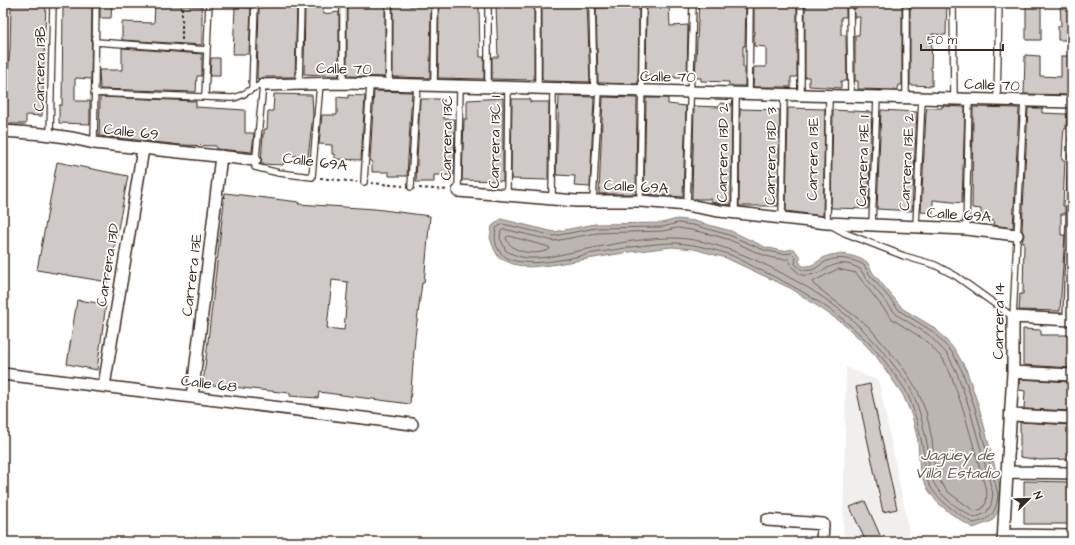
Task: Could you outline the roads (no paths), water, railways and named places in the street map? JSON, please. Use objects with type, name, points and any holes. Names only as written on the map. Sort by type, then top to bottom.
[{"type":"street","name":"Calle 70","points":[[264,84],[342,83],[997,100],[1024,102],[1072,102]]},
{"type":"street","name":"Calle 69","points":[[3,131],[77,138],[94,143],[143,149],[221,156],[255,163]]},
{"type":"street","name":"Carrera 13D","points":[[104,386],[143,149]]},
{"type":"street","name":"Carrera 13E","points":[[192,397],[221,156]]},
{"type":"street","name":"Calle 69A","points":[[458,191],[552,200],[640,201],[687,205],[735,213],[827,223],[966,229],[1017,235]]},
{"type":"street","points":[[1013,317],[1069,320]]},
{"type":"street","name":"Carrera 14","points":[[1003,538],[1013,372],[1013,317]]},
{"type":"street","points":[[1013,372],[1072,374]]},
{"type":"street","name":"Calle 68","points":[[3,374],[412,424]]},
{"type":"street","points":[[1011,415],[1072,418]]},
{"type":"street","points":[[1008,472],[1072,473]]},
{"type":"street","points":[[766,520],[823,524],[822,542]]},
{"type":"street","points":[[1003,538],[1072,536]]},
{"type":"lane","name":"Carrera 13B","points":[[50,135],[53,3]]},
{"type":"lane","points":[[94,143],[96,3]]},
{"type":"lane","points":[[205,97],[209,3]]},
{"type":"lane","points":[[252,88],[255,3]]},
{"type":"lane","points":[[299,84],[302,3]]},
{"type":"lane","points":[[342,83],[343,3]]},
{"type":"lane","points":[[388,85],[389,3]]},
{"type":"lane","name":"Carrera 13C","points":[[434,86],[435,3]]},
{"type":"lane","points":[[488,3],[488,87]]},
{"type":"lane","points":[[538,3],[538,88]]},
{"type":"lane","points":[[592,3],[596,90],[593,201]]},
{"type":"lane","points":[[640,201],[643,3]]},
{"type":"lane","points":[[687,205],[692,92],[693,3]]},
{"type":"lane","points":[[749,94],[750,3]]},
{"type":"lane","points":[[801,3],[801,95]]},
{"type":"lane","points":[[850,3],[851,96]]},
{"type":"lane","points":[[906,3],[906,98]]},
{"type":"lane","points":[[953,3],[954,99]]},
{"type":"lane","points":[[997,100],[999,3]]},
{"type":"lane","points":[[96,42],[207,50]]},
{"type":"lane","points":[[94,93],[237,98],[252,88],[264,84],[255,163]]},
{"type":"lane","name":"Calle 69A","points":[[255,163],[279,173],[312,177],[320,84]]},
{"type":"lane","points":[[364,182],[370,84]]},
{"type":"lane","points":[[411,187],[417,85]]},
{"type":"lane","name":"Carrera 13C","points":[[458,191],[460,86]]},
{"type":"lane","name":"Carrera 13C 1","points":[[506,196],[508,88]]},
{"type":"lane","points":[[552,200],[553,89]]},
{"type":"lane","name":"Carrera 13D 2","points":[[735,213],[736,94]]},
{"type":"lane","name":"Carrera 13D 3","points":[[782,218],[784,95]]},
{"type":"lane","name":"Carrera 13E","points":[[827,223],[829,96]]},
{"type":"lane","name":"Carrera 13E 1","points":[[872,225],[877,97]]},
{"type":"lane","name":"Carrera 13E 2","points":[[916,226],[922,98]]},
{"type":"lane","points":[[966,229],[969,100]]},
{"type":"lane","name":"Carrera 14","points":[[1013,317],[1024,102]]},
{"type":"lane","points":[[1069,320],[1072,137]]},
{"type":"lane","points":[[827,223],[845,233],[904,256],[935,265],[956,276],[1013,317]]},
{"type":"water","name":"Jagüey de Villa Estadio","points":[[501,219],[554,232],[595,224],[662,223],[677,219],[694,221],[731,231],[765,247],[782,251],[794,249],[801,258],[799,261],[802,266],[812,265],[825,257],[835,254],[857,257],[867,262],[873,273],[903,309],[935,328],[955,350],[966,369],[979,407],[1002,494],[1000,508],[992,521],[973,528],[950,513],[937,502],[920,474],[918,441],[912,416],[903,395],[876,356],[859,338],[841,322],[792,289],[726,258],[694,249],[672,247],[630,252],[551,265],[528,267],[513,264],[499,258],[490,238],[492,226]]}]
